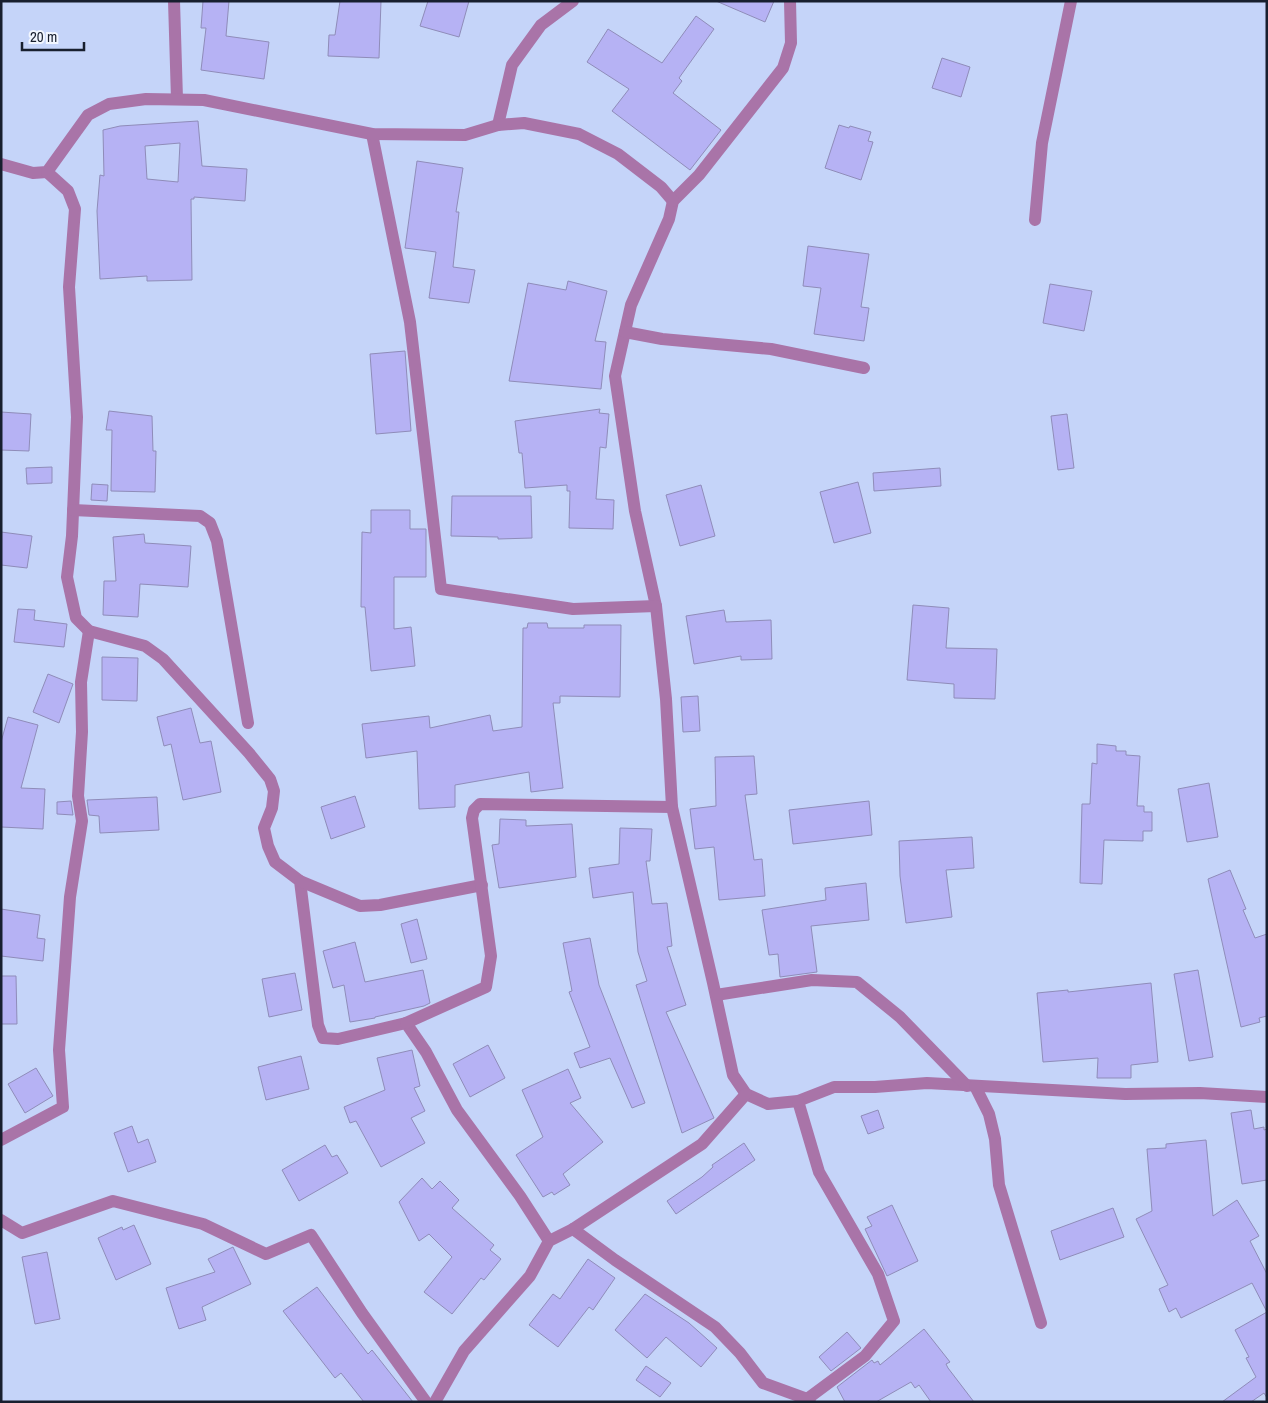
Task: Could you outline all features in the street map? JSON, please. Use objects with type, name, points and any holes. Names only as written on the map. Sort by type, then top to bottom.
[{"type":"street","points":[[174,1],[177,99]]},
{"type":"street","points":[[498,124],[512,65],[541,25],[573,1]]},
{"type":"street","points":[[790,1],[791,43],[783,68],[699,175],[673,201],[669,219],[631,306],[615,376],[635,510],[656,606],[666,699],[672,807],[733,1075],[746,1094],[768,1104],[798,1100],[834,1087],[875,1087],[927,1083],[1126,1094],[1200,1093],[1267,1097]]},
{"type":"street","points":[[1035,220],[1042,143],[1071,1]]},
{"type":"street","points":[[47,172],[88,115],[109,104],[146,99],[204,100],[372,134],[465,135],[498,124],[524,123],[579,134],[618,154],[661,187],[673,201]]},
{"type":"street","points":[[372,134],[410,322],[441,589],[573,609],[656,606]]},
{"type":"street","points":[[1,164],[33,173],[47,172],[68,191],[75,208],[69,287],[78,418],[72,536],[66,577],[76,618],[89,631],[145,646],[163,659],[249,753],[270,779],[274,791],[272,808],[264,828],[268,846],[275,862],[300,881],[360,906],[380,905],[482,885]]},
{"type":"street","points":[[625,332],[662,339],[771,349],[864,368]]},
{"type":"street","points":[[73,510],[200,516],[210,523],[217,541],[248,723]]},
{"type":"street","points":[[1,1140],[63,1107],[59,1050],[70,897],[82,821],[78,796],[82,732],[81,682],[89,631]]},
{"type":"street","points":[[300,881],[318,1025],[323,1038],[338,1039],[406,1023],[486,987],[492,956],[472,818],[474,810],[480,804],[672,807]]},
{"type":"street","points":[[716,995],[812,980],[857,982],[900,1017],[971,1086],[989,1114],[995,1139],[999,1185],[1041,1323]]},
{"type":"street","points":[[406,1023],[426,1052],[457,1110],[520,1196],[549,1241]]},
{"type":"street","points":[[435,1402],[464,1351],[530,1276],[549,1241],[574,1229],[702,1144],[746,1094]]},
{"type":"street","points":[[574,1229],[620,1264],[715,1328],[740,1353],[762,1383],[809,1400],[865,1356],[894,1322],[878,1274],[819,1172],[798,1100]]},
{"type":"street","points":[[1,1220],[22,1233],[113,1200],[203,1224],[266,1254],[312,1235],[362,1313],[426,1402]]},
{"type":"building","points":[[203,1],[229,1],[226,36],[269,42],[264,79],[201,70],[206,28],[201,28]]},
{"type":"building","points":[[340,1],[381,1],[379,58],[328,56],[329,35],[335,35]]},
{"type":"building","points":[[428,1],[469,1],[459,37],[420,26]]},
{"type":"building","points":[[716,1],[774,1],[765,22]]},
{"type":"building","points":[[696,16],[714,29],[679,78],[682,81],[673,93],[721,130],[690,170],[612,111],[629,89],[587,62],[608,29],[662,63]]},
{"type":"building","points":[[942,58],[970,67],[961,97],[932,88]]},
{"type":"building","points":[[198,121],[202,166],[247,169],[245,201],[194,197],[194,199],[191,199],[192,280],[147,281],[147,276],[100,279],[97,211],[100,175],[104,176],[103,130],[120,126]],"holes":[[[180,143],[178,182],[147,179],[145,146]]]},
{"type":"building","points":[[839,125],[871,132],[868,141],[873,142],[861,180],[825,168]]},
{"type":"building","points":[[417,161],[463,168],[456,212],[459,212],[453,267],[475,270],[469,303],[429,298],[436,252],[405,248]]},
{"type":"building","points":[[808,246],[869,254],[861,307],[869,308],[864,341],[814,334],[821,288],[803,286]]},
{"type":"building","points":[[568,281],[607,291],[595,341],[606,342],[601,389],[509,381],[528,283],[566,290]]},
{"type":"building","points":[[1050,284],[1092,291],[1084,331],[1043,323]]},
{"type":"building","points":[[405,351],[411,431],[376,434],[370,354]]},
{"type":"building","points":[[600,409],[599,413],[609,414],[606,448],[600,447],[596,499],[614,500],[613,529],[569,528],[570,491],[567,491],[567,485],[525,488],[522,453],[519,453],[515,421]]},
{"type":"building","points":[[109,411],[152,416],[153,451],[156,451],[155,492],[111,491],[112,430],[106,430]]},
{"type":"building","points":[[1,412],[31,414],[29,451],[1,450]]},
{"type":"building","points":[[1067,414],[1074,468],[1058,470],[1051,416]]},
{"type":"building","points":[[52,467],[52,483],[27,484],[26,468]]},
{"type":"building","points":[[940,468],[941,486],[874,491],[873,473]]},
{"type":"building","points":[[858,482],[871,533],[834,543],[820,492]]},
{"type":"building","points":[[92,484],[108,485],[107,501],[91,500]]},
{"type":"building","points":[[701,485],[715,536],[680,546],[666,495]]},
{"type":"building","points":[[452,496],[531,496],[532,538],[498,539],[498,537],[451,536]]},
{"type":"building","points":[[371,510],[410,510],[410,529],[426,529],[426,577],[394,577],[394,629],[411,627],[415,666],[371,671],[365,607],[361,607],[362,532],[371,533]]},
{"type":"building","points":[[1,532],[32,536],[27,568],[1,565]]},
{"type":"building","points":[[144,534],[145,543],[191,546],[188,587],[140,584],[138,617],[103,615],[104,581],[116,581],[113,537]]},
{"type":"building","points":[[913,605],[949,608],[946,648],[997,649],[995,699],[954,698],[954,684],[907,680]]},
{"type":"building","points":[[18,609],[35,610],[34,620],[67,624],[64,647],[14,642]]},
{"type":"building","points":[[724,610],[726,622],[771,620],[772,659],[741,660],[741,656],[694,664],[686,616]]},
{"type":"building","points":[[528,623],[547,623],[548,628],[584,628],[584,625],[621,625],[620,697],[560,696],[560,703],[553,703],[563,788],[531,792],[529,772],[455,785],[455,807],[419,809],[417,751],[366,758],[362,724],[429,716],[430,728],[490,715],[493,731],[522,727],[523,628],[527,628]]},
{"type":"building","points":[[102,657],[138,658],[137,701],[102,700]]},
{"type":"building","points":[[48,674],[73,684],[59,723],[33,712]]},
{"type":"building","points":[[698,696],[700,731],[683,732],[681,697]]},
{"type":"building","points":[[191,708],[200,743],[211,741],[221,792],[183,800],[171,744],[164,746],[157,717]]},
{"type":"building","points":[[8,717],[38,725],[21,788],[45,789],[43,829],[1,827],[1,742]]},
{"type":"building","points":[[1097,744],[1116,746],[1116,751],[1126,751],[1126,755],[1140,756],[1137,806],[1144,806],[1144,812],[1152,812],[1152,831],[1143,831],[1143,841],[1104,840],[1102,884],[1080,883],[1082,804],[1090,804],[1092,763],[1097,764]]},
{"type":"building","points":[[754,756],[757,794],[745,795],[754,860],[762,859],[765,896],[719,900],[714,847],[695,849],[690,809],[716,806],[715,757]]},
{"type":"building","points":[[1209,783],[1218,837],[1187,842],[1178,789]]},
{"type":"building","points":[[355,796],[365,827],[331,839],[321,807]]},
{"type":"building","points":[[157,797],[159,830],[100,833],[99,816],[89,815],[87,800]]},
{"type":"building","points":[[71,801],[73,815],[57,814],[57,802]]},
{"type":"building","points":[[869,801],[872,835],[793,844],[789,810]]},
{"type":"building","points":[[500,819],[526,820],[526,826],[572,824],[576,877],[499,888],[492,845],[499,844]]},
{"type":"building","points":[[620,828],[652,829],[650,861],[646,861],[652,904],[667,903],[672,946],[667,947],[686,1005],[666,1012],[714,1118],[682,1133],[636,985],[647,981],[638,952],[633,892],[593,898],[589,868],[619,864]]},
{"type":"building","points":[[972,837],[974,868],[946,870],[952,917],[906,923],[900,876],[899,841]]},
{"type":"building","points":[[1230,870],[1246,909],[1243,910],[1255,938],[1267,934],[1267,1016],[1259,1018],[1260,1022],[1241,1027],[1208,879]]},
{"type":"building","points":[[866,883],[869,920],[811,926],[817,972],[780,977],[778,954],[769,955],[762,910],[826,900],[825,888]]},
{"type":"building","points":[[1,909],[40,915],[37,938],[45,939],[43,961],[1,956]]},
{"type":"building","points":[[417,919],[427,959],[411,963],[401,924]]},
{"type":"building","points":[[590,938],[599,985],[645,1103],[632,1108],[610,1058],[580,1068],[574,1053],[590,1047],[569,992],[572,991],[563,943]]},
{"type":"building","points":[[355,942],[365,982],[423,970],[430,1003],[375,1018],[350,1022],[344,985],[333,988],[323,951]]},
{"type":"building","points":[[1198,970],[1213,1057],[1189,1061],[1174,974]]},
{"type":"building","points":[[295,973],[302,1010],[269,1017],[262,979]]},
{"type":"building","points":[[1,976],[16,976],[17,1024],[1,1024]]},
{"type":"building","points":[[1151,983],[1158,1062],[1131,1065],[1131,1078],[1097,1078],[1098,1058],[1043,1062],[1037,993],[1068,990],[1068,992]]},
{"type":"building","points":[[488,1045],[505,1078],[470,1097],[453,1064]]},
{"type":"building","points":[[412,1050],[420,1086],[414,1088],[425,1111],[411,1118],[425,1143],[381,1167],[356,1121],[350,1123],[344,1107],[385,1090],[377,1058]]},
{"type":"building","points":[[301,1056],[309,1089],[266,1100],[258,1067]]},
{"type":"building","points":[[36,1068],[53,1096],[25,1113],[8,1084]]},
{"type":"building","points":[[568,1069],[581,1098],[570,1103],[603,1142],[563,1174],[570,1185],[554,1195],[552,1192],[543,1197],[516,1155],[543,1137],[522,1090]]},
{"type":"building","points":[[878,1110],[884,1128],[868,1134],[861,1116]]},
{"type":"building","points":[[1251,1110],[1254,1129],[1264,1127],[1264,1130],[1267,1129],[1267,1180],[1242,1184],[1231,1113]]},
{"type":"building","points":[[132,1126],[138,1143],[148,1139],[156,1162],[128,1172],[114,1133]]},
{"type":"building","points":[[1206,1140],[1213,1216],[1237,1200],[1259,1236],[1250,1241],[1267,1274],[1267,1312],[1252,1283],[1181,1318],[1176,1308],[1169,1312],[1159,1289],[1168,1285],[1136,1219],[1152,1211],[1147,1149],[1166,1148],[1166,1144]]},
{"type":"building","points":[[744,1143],[755,1160],[676,1214],[667,1201],[702,1177],[713,1167],[712,1165]]},
{"type":"building","points":[[325,1145],[332,1157],[337,1155],[348,1173],[299,1201],[282,1170]]},
{"type":"building","points":[[422,1178],[432,1189],[440,1181],[459,1200],[452,1208],[494,1245],[490,1250],[501,1259],[484,1280],[481,1278],[452,1314],[424,1292],[452,1257],[429,1234],[419,1241],[399,1202]]},
{"type":"building","points":[[892,1205],[918,1261],[887,1276],[865,1229],[872,1226],[867,1217]]},
{"type":"building","points":[[1113,1208],[1124,1237],[1060,1260],[1051,1231]]},
{"type":"building","points":[[134,1225],[151,1264],[116,1280],[98,1238],[122,1227],[123,1230]]},
{"type":"building","points":[[233,1247],[251,1284],[202,1307],[206,1320],[179,1329],[166,1288],[215,1272],[208,1259]]},
{"type":"building","points":[[47,1252],[60,1319],[35,1324],[22,1257]]},
{"type":"building","points":[[588,1259],[615,1278],[593,1310],[589,1307],[558,1347],[529,1325],[553,1294],[560,1299]]},
{"type":"building","points":[[317,1287],[368,1354],[372,1350],[413,1402],[364,1402],[341,1373],[335,1378],[283,1311]]},
{"type":"building","points":[[645,1294],[689,1323],[717,1348],[701,1367],[666,1337],[647,1358],[615,1330]]},
{"type":"building","points":[[1267,1312],[1267,1398],[1264,1393],[1251,1402],[1222,1402],[1256,1377],[1246,1358],[1249,1357],[1235,1330]]},
{"type":"building","points":[[924,1329],[950,1362],[946,1364],[948,1368],[974,1402],[931,1402],[919,1385],[915,1388],[911,1382],[876,1402],[845,1402],[837,1387],[872,1360],[874,1363],[878,1361],[880,1365]]},
{"type":"building","points":[[847,1332],[861,1348],[831,1371],[819,1357]]},
{"type":"building","points":[[646,1366],[671,1383],[660,1397],[636,1380]]}]
